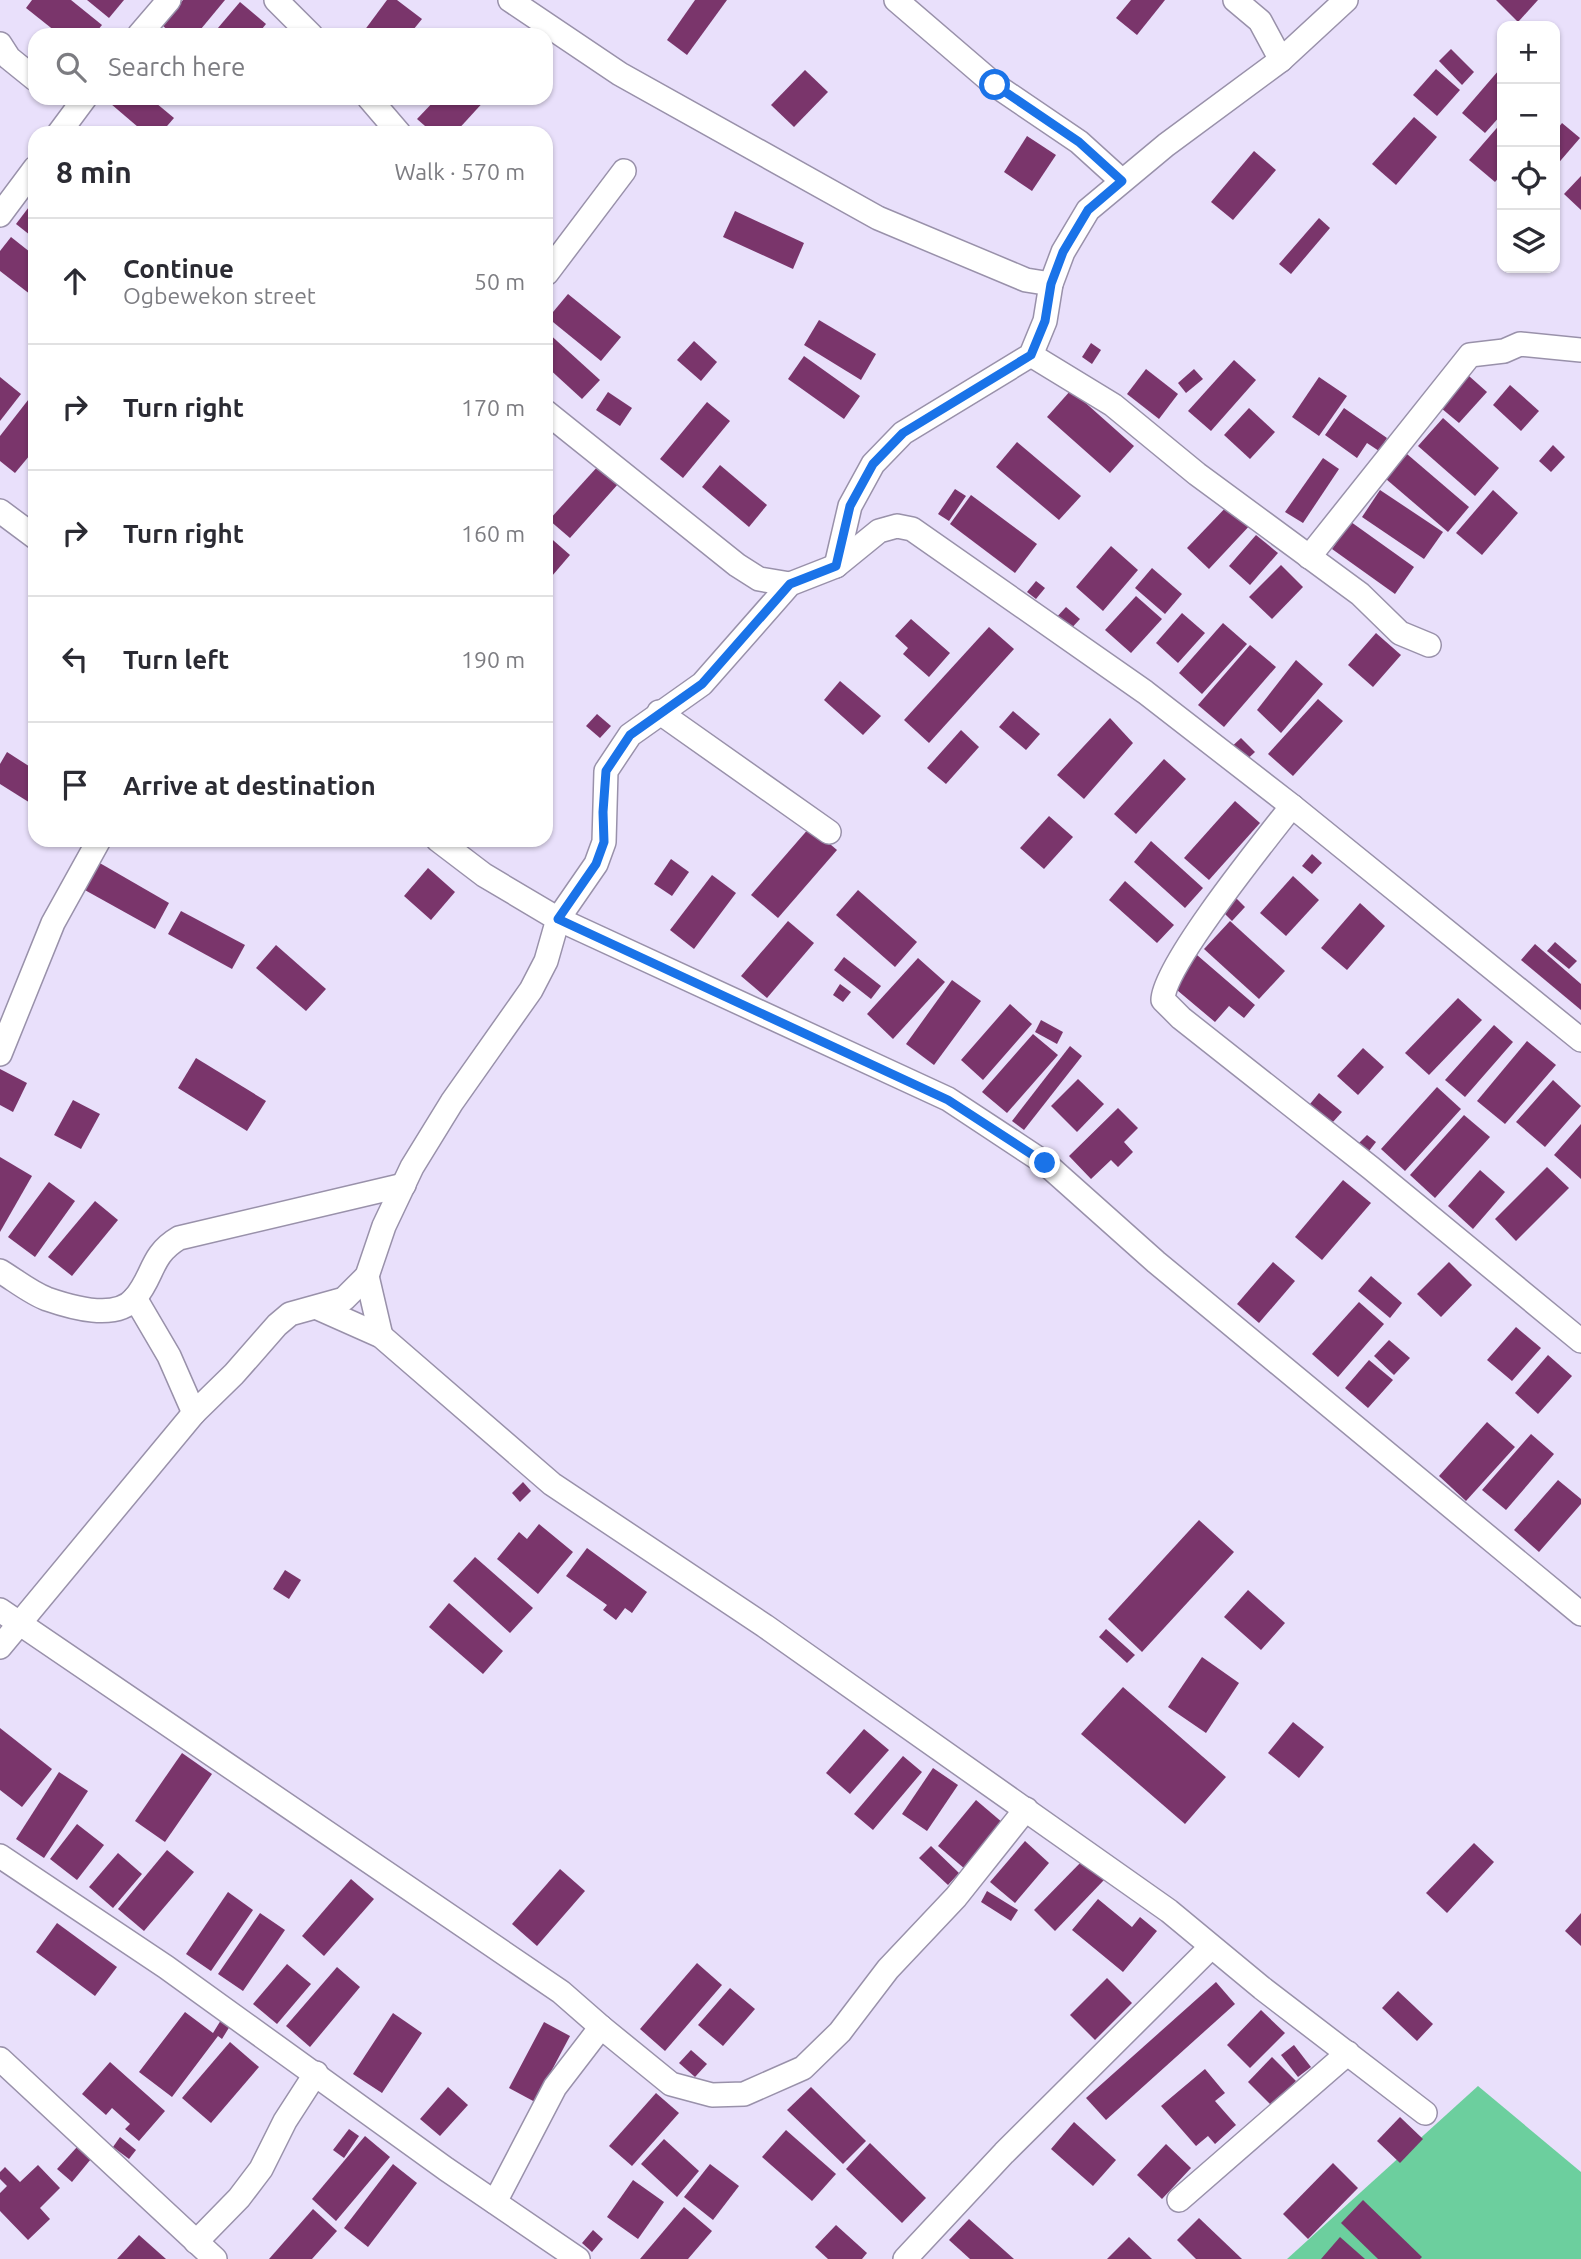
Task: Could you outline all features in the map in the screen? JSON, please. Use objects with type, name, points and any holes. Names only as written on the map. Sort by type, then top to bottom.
[{"type":"street","points":[[145,28],[169,0]]},
{"type":"street","points":[[276,0],[304,28]]},
{"type":"street","points":[[510,0],[552,28]]},
{"type":"street","points":[[896,0],[995,85],[1079,142],[1122,181]]},
{"type":"street","points":[[1235,0],[1260,21],[1281,60]]},
{"type":"street","points":[[836,566],[850,506],[873,464],[903,433],[1031,355],[1045,321],[1051,284],[1063,252],[1088,210],[1281,60],[1346,0]]},
{"type":"street","points":[[553,29],[620,74],[878,218],[1026,280],[1051,284]]},
{"type":"street","points":[[0,44],[9,58],[28,73]]},
{"type":"street","points":[[62,126],[73,105]]},
{"type":"street","points":[[375,105],[392,126]]},
{"type":"street","points":[[553,264],[624,171]]},
{"type":"street","points":[[0,215],[28,177]]},
{"type":"street","points":[[1309,557],[1470,355],[1504,351],[1520,344],[1581,350]]},
{"type":"street","points":[[1031,355],[1113,405],[1197,474],[1360,594],[1400,633],[1429,645]]},
{"type":"street","points":[[553,418],[737,565],[759,579],[790,584]]},
{"type":"street","points":[[0,511],[28,532]]},
{"type":"street","points":[[0,1647],[22,1624],[194,1413],[234,1374],[277,1325],[290,1314],[344,1299],[367,1276],[384,1226],[404,1185],[452,1102],[531,990],[545,961],[558,919],[596,864],[604,842],[606,771],[630,735],[702,684],[790,584],[836,566],[879,531],[897,526],[912,529],[1144,692],[1292,806],[1581,1040]]},
{"type":"street","points":[[659,712],[829,832]]},
{"type":"street","points":[[1292,806],[1224,892],[1171,977],[1163,1000],[1181,1018],[1371,1168],[1581,1340]]},
{"type":"street","points":[[0,1054],[53,923],[95,847]]},
{"type":"street","points":[[447,847],[484,875],[558,919],[948,1100],[1045,1163],[1156,1262],[1581,1614]]},
{"type":"street","points":[[0,1271],[46,1299],[101,1311],[125,1306],[135,1298],[159,1253],[179,1238],[404,1185]]},
{"type":"street","points":[[367,1276],[381,1336]]},
{"type":"street","points":[[135,1298],[169,1356],[194,1413]]},
{"type":"street","points":[[318,1308],[381,1336],[552,1484],[765,1626],[1169,1910],[1211,1947],[1425,2113]]},
{"type":"street","points":[[0,1610],[550,1984],[671,2084],[712,2095],[744,2094],[803,2068],[840,2032],[888,1969],[956,1897],[1026,1809]]},
{"type":"street","points":[[0,1856],[166,1966],[578,2259]]},
{"type":"street","points":[[905,2259],[1004,2153],[1211,1947]]},
{"type":"street","points":[[495,2202],[528,2144],[555,2087],[601,2027]]},
{"type":"street","points":[[1179,2200],[1348,2053]]},
{"type":"street","points":[[0,2059],[215,2259]]},
{"type":"street","points":[[196,2242],[239,2197],[261,2169],[297,2099],[316,2073]]},
{"type":"green space","points":[[1478,2086],[1581,2172],[1581,2259],[1287,2259]]},
{"type":"building","points":[[32,0],[71,0],[102,25],[100,28],[51,28],[26,8]]},
{"type":"building","points":[[87,0],[124,0],[109,18]]},
{"type":"building","points":[[183,0],[225,0],[202,28],[165,28],[162,25]]},
{"type":"building","points":[[387,0],[397,0],[422,19],[415,28],[366,28]]},
{"type":"building","points":[[695,0],[727,0],[687,55],[667,40]]},
{"type":"building","points":[[1131,0],[1165,0],[1137,35],[1116,18]]},
{"type":"building","points":[[1496,0],[1538,0],[1519,21]]},
{"type":"building","points":[[240,2],[266,24],[263,28],[218,28]]},
{"type":"building","points":[[1451,49],[1474,72],[1462,85],[1439,61]]},
{"type":"building","points":[[1436,69],[1460,90],[1437,116],[1413,95]]},
{"type":"building","points":[[805,70],[828,92],[794,127],[771,105]]},
{"type":"building","points":[[1497,72],[1497,120],[1485,133],[1462,113]]},
{"type":"building","points":[[112,105],[158,105],[174,118],[167,126],[137,126]]},
{"type":"building","points":[[430,105],[481,105],[461,126],[425,126],[417,119]]},
{"type":"building","points":[[1414,117],[1437,137],[1396,185],[1372,164]]},
{"type":"building","points":[[1562,123],[1580,138],[1560,161],[1560,147]]},
{"type":"building","points":[[1497,128],[1497,180],[1495,182],[1469,160]]},
{"type":"building","points":[[1027,136],[1056,155],[1032,191],[1004,172]]},
{"type":"building","points":[[1254,151],[1276,170],[1233,220],[1211,202]]},
{"type":"building","points":[[1581,176],[1581,210],[1564,194]]},
{"type":"building","points":[[28,208],[28,233],[16,224]]},
{"type":"building","points":[[735,211],[804,243],[793,269],[723,237]]},
{"type":"building","points":[[1319,218],[1330,228],[1291,274],[1279,264]]},
{"type":"building","points":[[11,237],[28,250],[28,293],[0,271],[0,251]]},
{"type":"building","points":[[568,294],[621,337],[601,361],[553,322],[553,312]]},
{"type":"building","points":[[819,320],[876,354],[861,380],[804,345]]},
{"type":"building","points":[[553,337],[600,380],[582,399],[553,372]]},
{"type":"building","points":[[694,341],[717,362],[701,381],[677,360]]},
{"type":"building","points":[[1091,343],[1101,350],[1092,364],[1082,357]]},
{"type":"building","points":[[804,356],[860,396],[844,419],[788,379]]},
{"type":"building","points":[[1234,360],[1256,380],[1211,431],[1188,411]]},
{"type":"building","points":[[1146,369],[1178,394],[1159,419],[1127,394]]},
{"type":"building","points":[[1194,369],[1203,379],[1186,393],[1178,383]]},
{"type":"building","points":[[1469,376],[1487,392],[1459,423],[1441,408]]},
{"type":"building","points":[[0,377],[21,394],[0,421]]},
{"type":"building","points":[[1319,377],[1347,396],[1319,436],[1292,417]]},
{"type":"building","points":[[1510,385],[1539,411],[1521,431],[1493,405]]},
{"type":"building","points":[[1071,390],[1134,446],[1110,473],[1047,417]]},
{"type":"building","points":[[608,392],[632,408],[620,426],[596,410]]},
{"type":"building","points":[[28,400],[28,457],[15,473],[0,461],[0,436]]},
{"type":"building","points":[[707,402],[730,421],[683,478],[660,459]]},
{"type":"building","points":[[1249,408],[1275,432],[1250,459],[1224,435]]},
{"type":"building","points":[[1344,408],[1387,438],[1379,451],[1367,443],[1357,458],[1325,435]]},
{"type":"building","points":[[1443,418],[1499,468],[1475,496],[1418,446]]},
{"type":"building","points":[[1017,442],[1081,496],[1059,520],[996,467]]},
{"type":"building","points":[[1553,445],[1565,457],[1551,472],[1539,461]]},
{"type":"building","points":[[1407,454],[1469,507],[1448,532],[1386,479]]},
{"type":"building","points":[[1323,458],[1339,469],[1303,523],[1285,512]]},
{"type":"building","points":[[599,465],[619,483],[570,538],[553,523],[553,516]]},
{"type":"building","points":[[720,465],[767,505],[749,527],[702,487]]},
{"type":"building","points":[[955,489],[966,496],[949,521],[938,514]]},
{"type":"building","points":[[1380,490],[1443,532],[1424,559],[1362,517]]},
{"type":"building","points":[[1493,490],[1518,513],[1482,555],[1456,533]]},
{"type":"building","points":[[971,495],[1037,544],[1015,573],[950,524]]},
{"type":"building","points":[[1231,502],[1253,522],[1209,569],[1187,548]]},
{"type":"building","points":[[1351,522],[1414,567],[1395,594],[1332,549]]},
{"type":"building","points":[[1256,535],[1278,553],[1250,585],[1229,566]]},
{"type":"building","points":[[553,540],[570,555],[553,575]]},
{"type":"building","points":[[1111,546],[1138,570],[1103,611],[1076,587]]},
{"type":"building","points":[[1281,565],[1303,587],[1272,619],[1249,597]]},
{"type":"building","points":[[1152,568],[1182,594],[1165,614],[1135,588]]},
{"type":"building","points":[[1036,581],[1045,588],[1036,599],[1027,592]]},
{"type":"building","points":[[1136,596],[1162,619],[1131,653],[1105,630]]},
{"type":"building","points":[[1066,607],[1080,619],[1068,632],[1054,620]]},
{"type":"building","points":[[1182,613],[1205,633],[1178,663],[1156,643]]},
{"type":"building","points":[[911,619],[950,653],[929,677],[903,654],[908,648],[895,636]]},
{"type":"building","points":[[1223,623],[1247,644],[1202,694],[1179,673]]},
{"type":"building","points":[[989,627],[1014,649],[929,743],[904,720]]},
{"type":"building","points":[[1376,633],[1401,655],[1373,687],[1348,665]]},
{"type":"building","points":[[1250,645],[1276,667],[1224,727],[1198,705]]},
{"type":"building","points":[[1296,660],[1323,684],[1281,733],[1257,710]]},
{"type":"building","points":[[840,681],[881,716],[863,735],[824,700]]},
{"type":"building","points":[[1318,699],[1343,721],[1293,776],[1268,754]]},
{"type":"building","points":[[1013,711],[1040,734],[1026,750],[999,727]]},
{"type":"building","points":[[597,714],[611,726],[600,738],[586,726]]},
{"type":"building","points":[[1110,718],[1133,743],[1084,799],[1057,775]]},
{"type":"building","points":[[961,730],[979,747],[946,784],[927,768]]},
{"type":"building","points":[[1241,738],[1255,752],[1241,765],[1227,751]]},
{"type":"building","points":[[7,752],[28,766],[28,802],[0,784],[0,764]]},
{"type":"building","points":[[1164,759],[1186,779],[1136,834],[1114,814]]},
{"type":"building","points":[[1235,801],[1260,823],[1209,880],[1184,858]]},
{"type":"building","points":[[1049,816],[1073,837],[1044,869],[1020,848]]},
{"type":"building","points":[[810,827],[837,850],[778,918],[751,895]]},
{"type":"building","points":[[1151,841],[1203,888],[1185,908],[1134,862]]},
{"type":"building","points":[[1312,854],[1322,863],[1312,874],[1302,866]]},
{"type":"building","points":[[671,859],[689,872],[672,896],[654,884]]},
{"type":"building","points":[[98,862],[169,903],[155,929],[83,889]]},
{"type":"building","points":[[428,868],[455,892],[431,920],[404,896]]},
{"type":"building","points":[[712,875],[736,893],[694,949],[670,930]]},
{"type":"building","points":[[1293,876],[1319,900],[1286,936],[1260,913]]},
{"type":"building","points":[[1125,881],[1174,925],[1157,943],[1109,900]]},
{"type":"building","points":[[858,890],[917,942],[895,967],[836,915]]},
{"type":"building","points":[[1234,896],[1245,907],[1232,921],[1221,910]]},
{"type":"building","points":[[1360,903],[1385,926],[1347,970],[1321,948]]},
{"type":"building","points":[[181,911],[245,945],[232,969],[168,934]]},
{"type":"building","points":[[788,921],[814,943],[767,998],[741,976]]},
{"type":"building","points":[[1230,921],[1285,971],[1259,999],[1204,949]]},
{"type":"building","points":[[1555,942],[1577,961],[1569,969],[1547,951]]},
{"type":"building","points":[[1535,944],[1581,984],[1581,1010],[1521,960]]},
{"type":"building","points":[[276,945],[326,989],[306,1011],[256,968]]},
{"type":"building","points":[[1197,955],[1255,1005],[1244,1018],[1229,1006],[1215,1022],[1171,985]]},
{"type":"building","points":[[844,957],[881,986],[871,999],[834,970]]},
{"type":"building","points":[[918,958],[945,982],[893,1039],[867,1014]]},
{"type":"building","points":[[952,980],[981,1001],[934,1065],[906,1044]]},
{"type":"building","points":[[840,984],[851,992],[843,1002],[833,995]]},
{"type":"building","points":[[1458,998],[1482,1020],[1429,1075],[1405,1053]]},
{"type":"building","points":[[1010,1004],[1032,1024],[983,1080],[961,1060]]},
{"type":"building","points":[[1041,1020],[1063,1032],[1057,1044],[1035,1032]]},
{"type":"building","points":[[1494,1025],[1513,1042],[1465,1097],[1445,1080]]},
{"type":"building","points":[[1033,1034],[1058,1055],[1007,1113],[982,1092]]},
{"type":"building","points":[[1527,1041],[1556,1065],[1505,1124],[1477,1101]]},
{"type":"building","points":[[1070,1046],[1082,1056],[1024,1130],[1012,1121]]},
{"type":"building","points":[[1363,1048],[1384,1067],[1358,1095],[1337,1076]]},
{"type":"building","points":[[196,1058],[266,1101],[247,1131],[178,1088]]},
{"type":"building","points":[[0,1069],[27,1083],[13,1112],[0,1105]]},
{"type":"building","points":[[1078,1079],[1104,1104],[1077,1132],[1051,1106]]},
{"type":"building","points":[[1553,1080],[1581,1106],[1545,1147],[1516,1122]]},
{"type":"building","points":[[1437,1087],[1461,1109],[1405,1171],[1381,1149]]},
{"type":"building","points":[[1319,1093],[1342,1112],[1332,1123],[1310,1104]]},
{"type":"building","points":[[73,1100],[100,1114],[81,1149],[54,1135]]},
{"type":"building","points":[[1118,1108],[1138,1128],[1124,1142],[1133,1152],[1118,1167],[1111,1160],[1091,1179],[1069,1156]]},
{"type":"building","points":[[1464,1115],[1490,1137],[1435,1198],[1410,1175]]},
{"type":"building","points":[[1581,1124],[1581,1179],[1554,1155]]},
{"type":"building","points":[[1367,1135],[1376,1142],[1369,1151],[1359,1143]]},
{"type":"building","points":[[0,1157],[32,1176],[0,1232]]},
{"type":"building","points":[[1547,1167],[1569,1188],[1516,1241],[1495,1219]]},
{"type":"building","points":[[1480,1170],[1505,1192],[1473,1229],[1448,1206]]},
{"type":"building","points":[[1343,1180],[1371,1203],[1322,1260],[1295,1237]]},
{"type":"building","points":[[49,1182],[75,1201],[35,1257],[8,1237]]},
{"type":"building","points":[[95,1201],[118,1220],[72,1276],[48,1257]]},
{"type":"building","points":[[1273,1262],[1295,1281],[1259,1323],[1237,1304]]},
{"type":"building","points":[[1449,1262],[1472,1285],[1441,1317],[1417,1294]]},
{"type":"building","points":[[1371,1276],[1402,1303],[1390,1318],[1358,1291]]},
{"type":"building","points":[[1359,1302],[1384,1324],[1338,1377],[1312,1354]]},
{"type":"building","points":[[1516,1327],[1541,1348],[1512,1381],[1487,1360]]},
{"type":"building","points":[[1389,1340],[1410,1358],[1394,1375],[1374,1356]]},
{"type":"building","points":[[1548,1355],[1572,1376],[1538,1414],[1515,1393]]},
{"type":"building","points":[[1369,1360],[1393,1380],[1368,1408],[1345,1388]]},
{"type":"building","points":[[1487,1422],[1515,1447],[1466,1501],[1439,1476]]},
{"type":"building","points":[[1531,1434],[1554,1454],[1506,1510],[1482,1490]]},
{"type":"building","points":[[1558,1480],[1581,1499],[1581,1504],[1539,1552],[1514,1530]]},
{"type":"building","points":[[523,1482],[531,1491],[520,1502],[512,1493]]},
{"type":"building","points":[[1199,1520],[1234,1552],[1142,1652],[1108,1619]]},
{"type":"building","points":[[539,1524],[573,1552],[538,1594],[497,1559],[519,1532],[527,1539]]},
{"type":"building","points":[[587,1548],[647,1592],[632,1613],[625,1608],[616,1620],[603,1610],[607,1605],[566,1576]]},
{"type":"building","points":[[475,1557],[533,1608],[510,1633],[453,1581]]},
{"type":"building","points":[[285,1570],[301,1580],[289,1599],[273,1589]]},
{"type":"building","points":[[1248,1590],[1285,1623],[1261,1650],[1224,1617]]},
{"type":"building","points":[[449,1603],[503,1651],[483,1674],[429,1627]]},
{"type":"building","points":[[1106,1629],[1135,1655],[1127,1663],[1099,1637]]},
{"type":"building","points":[[1202,1657],[1239,1683],[1206,1733],[1168,1707]]},
{"type":"building","points":[[1123,1687],[1226,1777],[1185,1824],[1081,1734]]},
{"type":"building","points":[[1293,1722],[1324,1747],[1299,1778],[1268,1753]]},
{"type":"building","points":[[0,1728],[52,1769],[22,1807],[0,1790]]},
{"type":"building","points":[[864,1729],[889,1750],[850,1794],[826,1773]]},
{"type":"building","points":[[182,1753],[212,1774],[165,1842],[135,1821]]},
{"type":"building","points":[[903,1756],[922,1772],[873,1830],[854,1814]]},
{"type":"building","points":[[933,1768],[958,1785],[927,1831],[902,1814]]},
{"type":"building","points":[[59,1772],[88,1791],[44,1858],[16,1839]]},
{"type":"building","points":[[976,1800],[1003,1823],[965,1869],[938,1846]]},
{"type":"building","points":[[77,1824],[104,1845],[77,1880],[50,1859]]},
{"type":"building","points":[[1025,1841],[1049,1863],[1015,1903],[990,1882]]},
{"type":"building","points":[[1474,1843],[1494,1862],[1447,1913],[1426,1893]]},
{"type":"building","points":[[931,1846],[959,1873],[948,1885],[919,1858]]},
{"type":"building","points":[[167,1850],[194,1872],[144,1931],[118,1909]]},
{"type":"building","points":[[118,1853],[142,1874],[113,1908],[89,1887]]},
{"type":"building","points":[[1083,1860],[1104,1880],[1055,1931],[1034,1910]]},
{"type":"building","points":[[560,1869],[585,1891],[537,1946],[512,1924]]},
{"type":"building","points":[[351,1879],[374,1899],[324,1956],[302,1936]]},
{"type":"building","points":[[987,1891],[1018,1910],[1011,1921],[981,1902]]},
{"type":"building","points":[[228,1892],[253,1910],[211,1971],[186,1954]]},
{"type":"building","points":[[1098,1899],[1132,1927],[1140,1917],[1157,1931],[1123,1972],[1072,1930]]},
{"type":"building","points":[[260,1913],[285,1930],[243,1991],[218,1974]]},
{"type":"building","points":[[1581,1913],[1581,1946],[1565,1931]]},
{"type":"building","points":[[57,1923],[117,1967],[95,1996],[36,1952]]},
{"type":"building","points":[[697,1963],[722,1985],[665,2051],[640,2029]]},
{"type":"building","points":[[287,1964],[311,1984],[277,2024],[253,2004]]},
{"type":"building","points":[[337,1967],[360,1987],[310,2047],[286,2026]]},
{"type":"building","points":[[1107,1978],[1132,2003],[1095,2040],[1070,2015]]},
{"type":"building","points":[[1216,1982],[1235,2004],[1106,2120],[1086,2098]]},
{"type":"building","points":[[730,1988],[755,2009],[723,2046],[698,2025]]},
{"type":"building","points":[[1398,1991],[1433,2024],[1417,2041],[1382,2008]]},
{"type":"building","points":[[1261,2010],[1285,2033],[1250,2068],[1227,2045]]},
{"type":"building","points":[[185,2012],[213,2033],[221,2020],[230,2026],[222,2039],[218,2036],[172,2097],[139,2072]]},
{"type":"building","points":[[393,2013],[422,2033],[382,2093],[353,2074]]},
{"type":"building","points":[[544,2022],[570,2036],[535,2102],[509,2088]]},
{"type":"building","points":[[230,2042],[259,2067],[211,2123],[182,2098]]},
{"type":"building","points":[[1294,2045],[1311,2067],[1298,2077],[1281,2055]]},
{"type":"building","points":[[691,2050],[707,2064],[695,2077],[679,2063]]},
{"type":"building","points":[[1272,2057],[1296,2081],[1272,2106],[1248,2082]]},
{"type":"building","points":[[110,2062],[165,2111],[139,2141],[125,2129],[130,2124],[112,2108],[106,2115],[82,2094]]},
{"type":"building","points":[[1205,2069],[1225,2093],[1215,2101],[1236,2125],[1215,2144],[1208,2136],[1196,2146],[1161,2106]]},
{"type":"building","points":[[448,2087],[468,2105],[440,2136],[420,2119]]},
{"type":"building","points":[[811,2087],[866,2141],[843,2164],[787,2110]]},
{"type":"building","points":[[656,2093],[679,2113],[632,2166],[609,2146]]},
{"type":"building","points":[[1400,2117],[1423,2139],[1400,2163],[1377,2141]]},
{"type":"building","points":[[1074,2122],[1116,2160],[1093,2186],[1051,2149]]},
{"type":"building","points":[[349,2129],[359,2136],[344,2158],[333,2150]]},
{"type":"building","points":[[786,2130],[836,2174],[812,2201],[762,2157]]},
{"type":"building","points":[[365,2136],[390,2157],[336,2221],[312,2199]]},
{"type":"building","points":[[120,2137],[136,2150],[129,2159],[113,2147]]},
{"type":"building","points":[[664,2139],[699,2171],[677,2197],[641,2164]]},
{"type":"building","points":[[870,2143],[926,2198],[902,2223],[846,2169]]},
{"type":"building","points":[[1166,2144],[1191,2168],[1162,2199],[1137,2175]]},
{"type":"building","points":[[77,2147],[91,2159],[72,2182],[57,2169]]},
{"type":"building","points":[[1333,2163],[1358,2188],[1308,2239],[1283,2214]]},
{"type":"building","points":[[393,2164],[417,2183],[368,2247],[344,2228]]},
{"type":"building","points":[[710,2164],[739,2186],[713,2220],[684,2197]]},
{"type":"building","points":[[38,2165],[60,2188],[40,2208],[50,2219],[28,2240],[0,2211],[0,2193],[7,2186],[0,2179],[0,2172],[5,2167],[20,2182]]},
{"type":"building","points":[[633,2180],[664,2202],[638,2239],[607,2217]]},
{"type":"building","points":[[1363,2200],[1422,2257],[1420,2259],[1378,2259],[1341,2223]]},
{"type":"building","points":[[684,2207],[712,2231],[688,2259],[640,2259]]},
{"type":"building","points":[[313,2209],[337,2231],[312,2259],[269,2259]]},
{"type":"building","points":[[1199,2218],[1242,2259],[1196,2259],[1177,2240]]},
{"type":"building","points":[[969,2219],[1014,2259],[970,2259],[949,2240]]},
{"type":"building","points":[[836,2225],[867,2253],[862,2259],[828,2259],[815,2247]]},
{"type":"building","points":[[593,2230],[603,2239],[592,2252],[582,2243]]},
{"type":"building","points":[[139,2235],[166,2259],[117,2259]]},
{"type":"building","points":[[1129,2237],[1152,2259],[1107,2259]]},
{"type":"building","points":[[1340,2237],[1365,2259],[1321,2259]]},
{"type":"route","points":[[995,85],[1079,142],[1122,181],[1088,210],[1063,252],[1051,284],[1045,321],[1031,355],[903,433],[873,464],[850,506],[836,566],[790,584],[702,684],[630,735],[606,771],[604,842],[596,864],[558,919],[948,1100],[1045,1163]]}]
